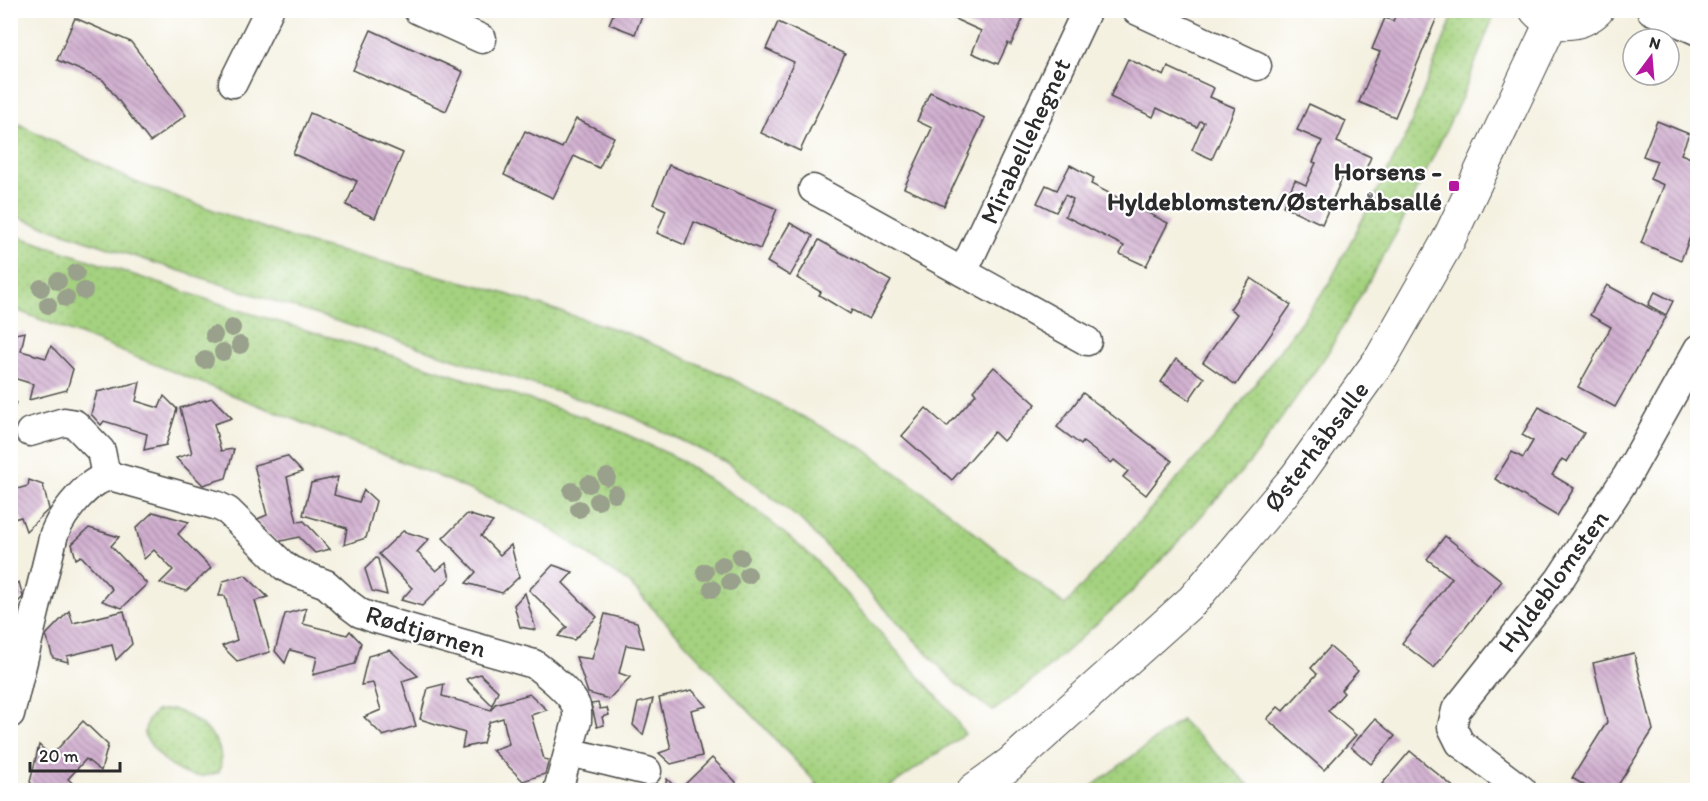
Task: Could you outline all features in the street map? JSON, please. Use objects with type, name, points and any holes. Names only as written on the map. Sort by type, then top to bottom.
[{"type":"street","points":[[233,83],[269,10]]},
{"type":"street","points":[[418,10],[482,39]]},
{"type":"street","name":"Mirabellehegnet","points":[[963,272],[1087,10]]},
{"type":"street","points":[[1136,10],[1257,66]]},
{"type":"street","points":[[1544,16],[1566,23],[1579,21],[1597,10]]},
{"type":"street","points":[[1651,10],[1698,31]]},
{"type":"street","name":"Østerhåbsalle","points":[[974,790],[1010,764],[1193,600],[1297,476],[1382,357],[1442,251],[1544,16]]},
{"type":"street","points":[[813,189],[1087,341]]},
{"type":"street","name":"Hyldeblomsten","points":[[1522,790],[1460,743],[1452,727],[1456,710],[1560,579],[1627,476],[1698,349]]},
{"type":"street","points":[[10,714],[59,520],[92,485],[106,476],[101,451],[75,424],[64,422],[30,432]]},
{"type":"street","name":"Rødtjørnen","points":[[106,476],[124,479],[218,506],[228,511],[284,566],[327,584],[360,613],[534,664],[544,671],[574,702],[578,710],[558,790]]},
{"type":"street","points":[[569,752],[647,771]]},
{"type":"green space","points":[[1455,11],[1491,11],[1492,20],[1462,97],[1397,232],[1327,354],[1251,461],[1135,589],[1040,675],[993,711],[956,684],[801,520],[724,461],[626,414],[11,215],[11,120],[135,182],[306,243],[484,287],[627,333],[728,377],[864,449],[945,509],[1065,605],[1221,430],[1328,285],[1405,138]]},
{"type":"green space","points":[[11,234],[242,311],[394,356],[602,423],[675,457],[756,510],[814,558],[949,710],[965,734],[885,790],[809,790],[818,785],[629,583],[538,520],[433,474],[11,308]]},
{"type":"green space","points":[[172,709],[201,724],[215,740],[220,750],[219,772],[207,776],[185,774],[167,762],[151,745],[144,735],[147,721],[156,711]]},
{"type":"green space","points":[[1181,720],[1254,790],[1087,790]]},
{"type":"building","points":[[615,10],[644,10],[635,34],[609,24]]},
{"type":"building","points":[[935,10],[1027,10],[1011,45],[1008,43],[998,64],[972,53],[981,31]]},
{"type":"building","points":[[1398,10],[1440,10],[1395,117],[1359,102],[1380,52],[1372,49],[1385,18],[1393,21]]},
{"type":"building","points":[[75,18],[131,42],[186,115],[150,142],[103,80],[57,60]]},
{"type":"building","points":[[778,22],[845,54],[800,151],[761,133],[794,62],[766,49]]},
{"type":"building","points":[[371,30],[463,72],[446,111],[353,70]]},
{"type":"building","points":[[10,32],[16,39],[10,49]]},
{"type":"building","points":[[1128,59],[1164,76],[1168,67],[1214,88],[1210,97],[1235,108],[1212,159],[1192,150],[1204,122],[1200,121],[1197,127],[1157,108],[1153,117],[1110,97]]},
{"type":"building","points":[[930,92],[985,118],[944,206],[904,188],[932,128],[917,121]]},
{"type":"building","points":[[1309,104],[1346,121],[1337,142],[1371,157],[1360,183],[1343,176],[1322,224],[1283,206],[1295,180],[1306,185],[1316,163],[1313,162],[1322,141],[1297,130]]},
{"type":"building","points":[[310,113],[403,153],[375,218],[346,205],[357,181],[293,154]]},
{"type":"building","points":[[576,119],[614,137],[599,168],[574,156],[553,198],[504,175],[525,131],[562,148]]},
{"type":"building","points":[[1657,121],[1689,134],[1681,154],[1698,161],[1698,217],[1681,260],[1641,243],[1664,185],[1650,179],[1657,161],[1643,156]]},
{"type":"building","points":[[669,165],[777,209],[760,249],[694,222],[685,245],[657,233],[666,210],[653,204]]},
{"type":"building","points":[[1070,165],[1094,178],[1091,184],[1168,223],[1146,266],[1120,254],[1124,246],[1065,216],[1073,199],[1065,195],[1056,212],[1037,203],[1046,185],[1057,190]]},
{"type":"building","points":[[790,223],[813,236],[790,276],[767,262]]},
{"type":"building","points":[[819,240],[891,281],[869,319],[852,310],[850,314],[819,295],[821,292],[797,278]]},
{"type":"building","points":[[1251,278],[1291,305],[1236,385],[1203,362],[1237,314],[1230,309]]},
{"type":"building","points":[[1607,285],[1666,317],[1615,407],[1578,387],[1611,327],[1590,315]]},
{"type":"building","points":[[1655,292],[1673,301],[1666,315],[1648,305]]},
{"type":"building","points":[[25,332],[21,351],[46,358],[51,346],[73,369],[67,390],[29,400],[33,384],[10,377],[10,335]]},
{"type":"building","points":[[1176,359],[1204,378],[1189,400],[1161,382]]},
{"type":"building","points":[[994,367],[1036,404],[1003,441],[994,432],[952,480],[902,436],[926,408],[947,427],[976,394],[973,391]]},
{"type":"building","points":[[140,382],[136,401],[159,408],[164,396],[177,409],[166,445],[144,450],[147,434],[104,421],[101,425],[91,414],[97,392]]},
{"type":"building","points":[[1083,393],[1172,461],[1146,495],[1123,477],[1128,471],[1114,460],[1111,463],[1083,442],[1081,445],[1057,427]]},
{"type":"building","points":[[10,397],[16,402],[11,419],[10,419]]},
{"type":"building","points":[[212,398],[232,418],[214,424],[221,451],[234,449],[226,478],[203,485],[176,458],[192,453],[180,408]]},
{"type":"building","points":[[1539,407],[1584,433],[1567,462],[1562,459],[1552,475],[1574,488],[1557,516],[1495,479],[1512,452],[1523,458],[1533,441],[1522,435]]},
{"type":"building","points":[[287,456],[302,472],[287,477],[297,522],[304,521],[330,549],[315,553],[299,537],[277,542],[255,520],[267,515],[254,465]]},
{"type":"building","points":[[338,477],[334,495],[359,502],[364,490],[376,501],[366,538],[344,545],[347,528],[303,515],[311,483]]},
{"type":"building","points":[[29,480],[43,485],[49,509],[26,531],[21,517],[10,520],[10,491],[28,486]]},
{"type":"building","points":[[153,512],[189,522],[178,534],[211,568],[186,591],[160,583],[173,570],[154,550],[144,559],[136,528]]},
{"type":"building","points":[[467,514],[493,522],[481,536],[500,555],[511,545],[519,577],[502,593],[466,583],[476,572],[443,538]]},
{"type":"building","points":[[89,528],[119,537],[111,546],[147,584],[122,608],[102,601],[112,589],[81,556],[76,559],[72,544]]},
{"type":"building","points":[[403,531],[429,539],[417,552],[436,571],[446,563],[450,578],[422,606],[401,600],[412,588],[379,554]]},
{"type":"building","points":[[1445,536],[1502,581],[1434,668],[1402,643],[1452,578],[1427,559]]},
{"type":"building","points":[[376,558],[387,595],[372,591],[365,569]]},
{"type":"building","points":[[553,565],[573,572],[563,583],[597,617],[574,640],[558,636],[567,627],[529,590]]},
{"type":"building","points":[[245,575],[268,597],[255,601],[270,652],[237,661],[222,646],[237,640],[225,596],[219,596],[223,581]]},
{"type":"building","points":[[10,579],[15,584],[19,582],[23,597],[10,610]]},
{"type":"building","points":[[525,593],[536,630],[520,627],[514,605]]},
{"type":"building","points":[[306,608],[303,624],[347,635],[350,631],[361,643],[355,664],[313,675],[317,657],[290,650],[285,663],[275,651],[285,614]]},
{"type":"building","points":[[69,611],[73,623],[124,611],[132,644],[116,660],[112,645],[67,656],[68,662],[53,658],[46,635]]},
{"type":"building","points":[[605,614],[637,622],[644,648],[626,645],[619,673],[630,677],[609,699],[588,693],[576,657],[592,659]]},
{"type":"building","points":[[1330,647],[1358,671],[1341,690],[1344,693],[1328,711],[1356,735],[1324,770],[1267,719],[1278,707],[1283,711],[1317,674],[1311,668]]},
{"type":"building","points":[[390,650],[418,676],[402,681],[416,726],[383,736],[364,717],[381,710],[373,683],[361,685],[368,656]]},
{"type":"building","points":[[1634,653],[1653,730],[1615,790],[1592,790],[1572,778],[1607,722],[1593,663]]},
{"type":"building","points":[[480,674],[498,691],[492,705],[466,679]]},
{"type":"building","points":[[444,684],[442,696],[491,710],[495,704],[530,694],[547,710],[531,715],[544,759],[549,760],[545,774],[523,781],[492,750],[509,744],[503,718],[489,722],[483,743],[462,748],[465,733],[420,719],[428,688]]},
{"type":"building","points":[[692,690],[707,706],[691,710],[702,756],[671,764],[659,753],[671,749],[659,698]]},
{"type":"building","points":[[653,699],[643,735],[633,725],[638,703]]},
{"type":"building","points":[[598,703],[600,709],[607,708],[609,715],[602,717],[604,725],[597,727],[591,704]]},
{"type":"building","points":[[1375,719],[1395,736],[1371,764],[1351,747]]},
{"type":"building","points":[[83,721],[108,745],[101,771],[86,759],[68,779],[78,788],[83,788],[82,790],[38,790],[30,782],[39,745],[51,756]]},
{"type":"building","points":[[1410,751],[1457,790],[1389,790],[1382,784]]},
{"type":"building","points":[[712,758],[736,782],[733,790],[679,790]]},
{"type":"building","points":[[667,779],[678,790],[664,790]]},
{"type":"place","name":"Horsens - Hyldeblomsten/Østerhåbsallé","points":[[1454,186]]}]
